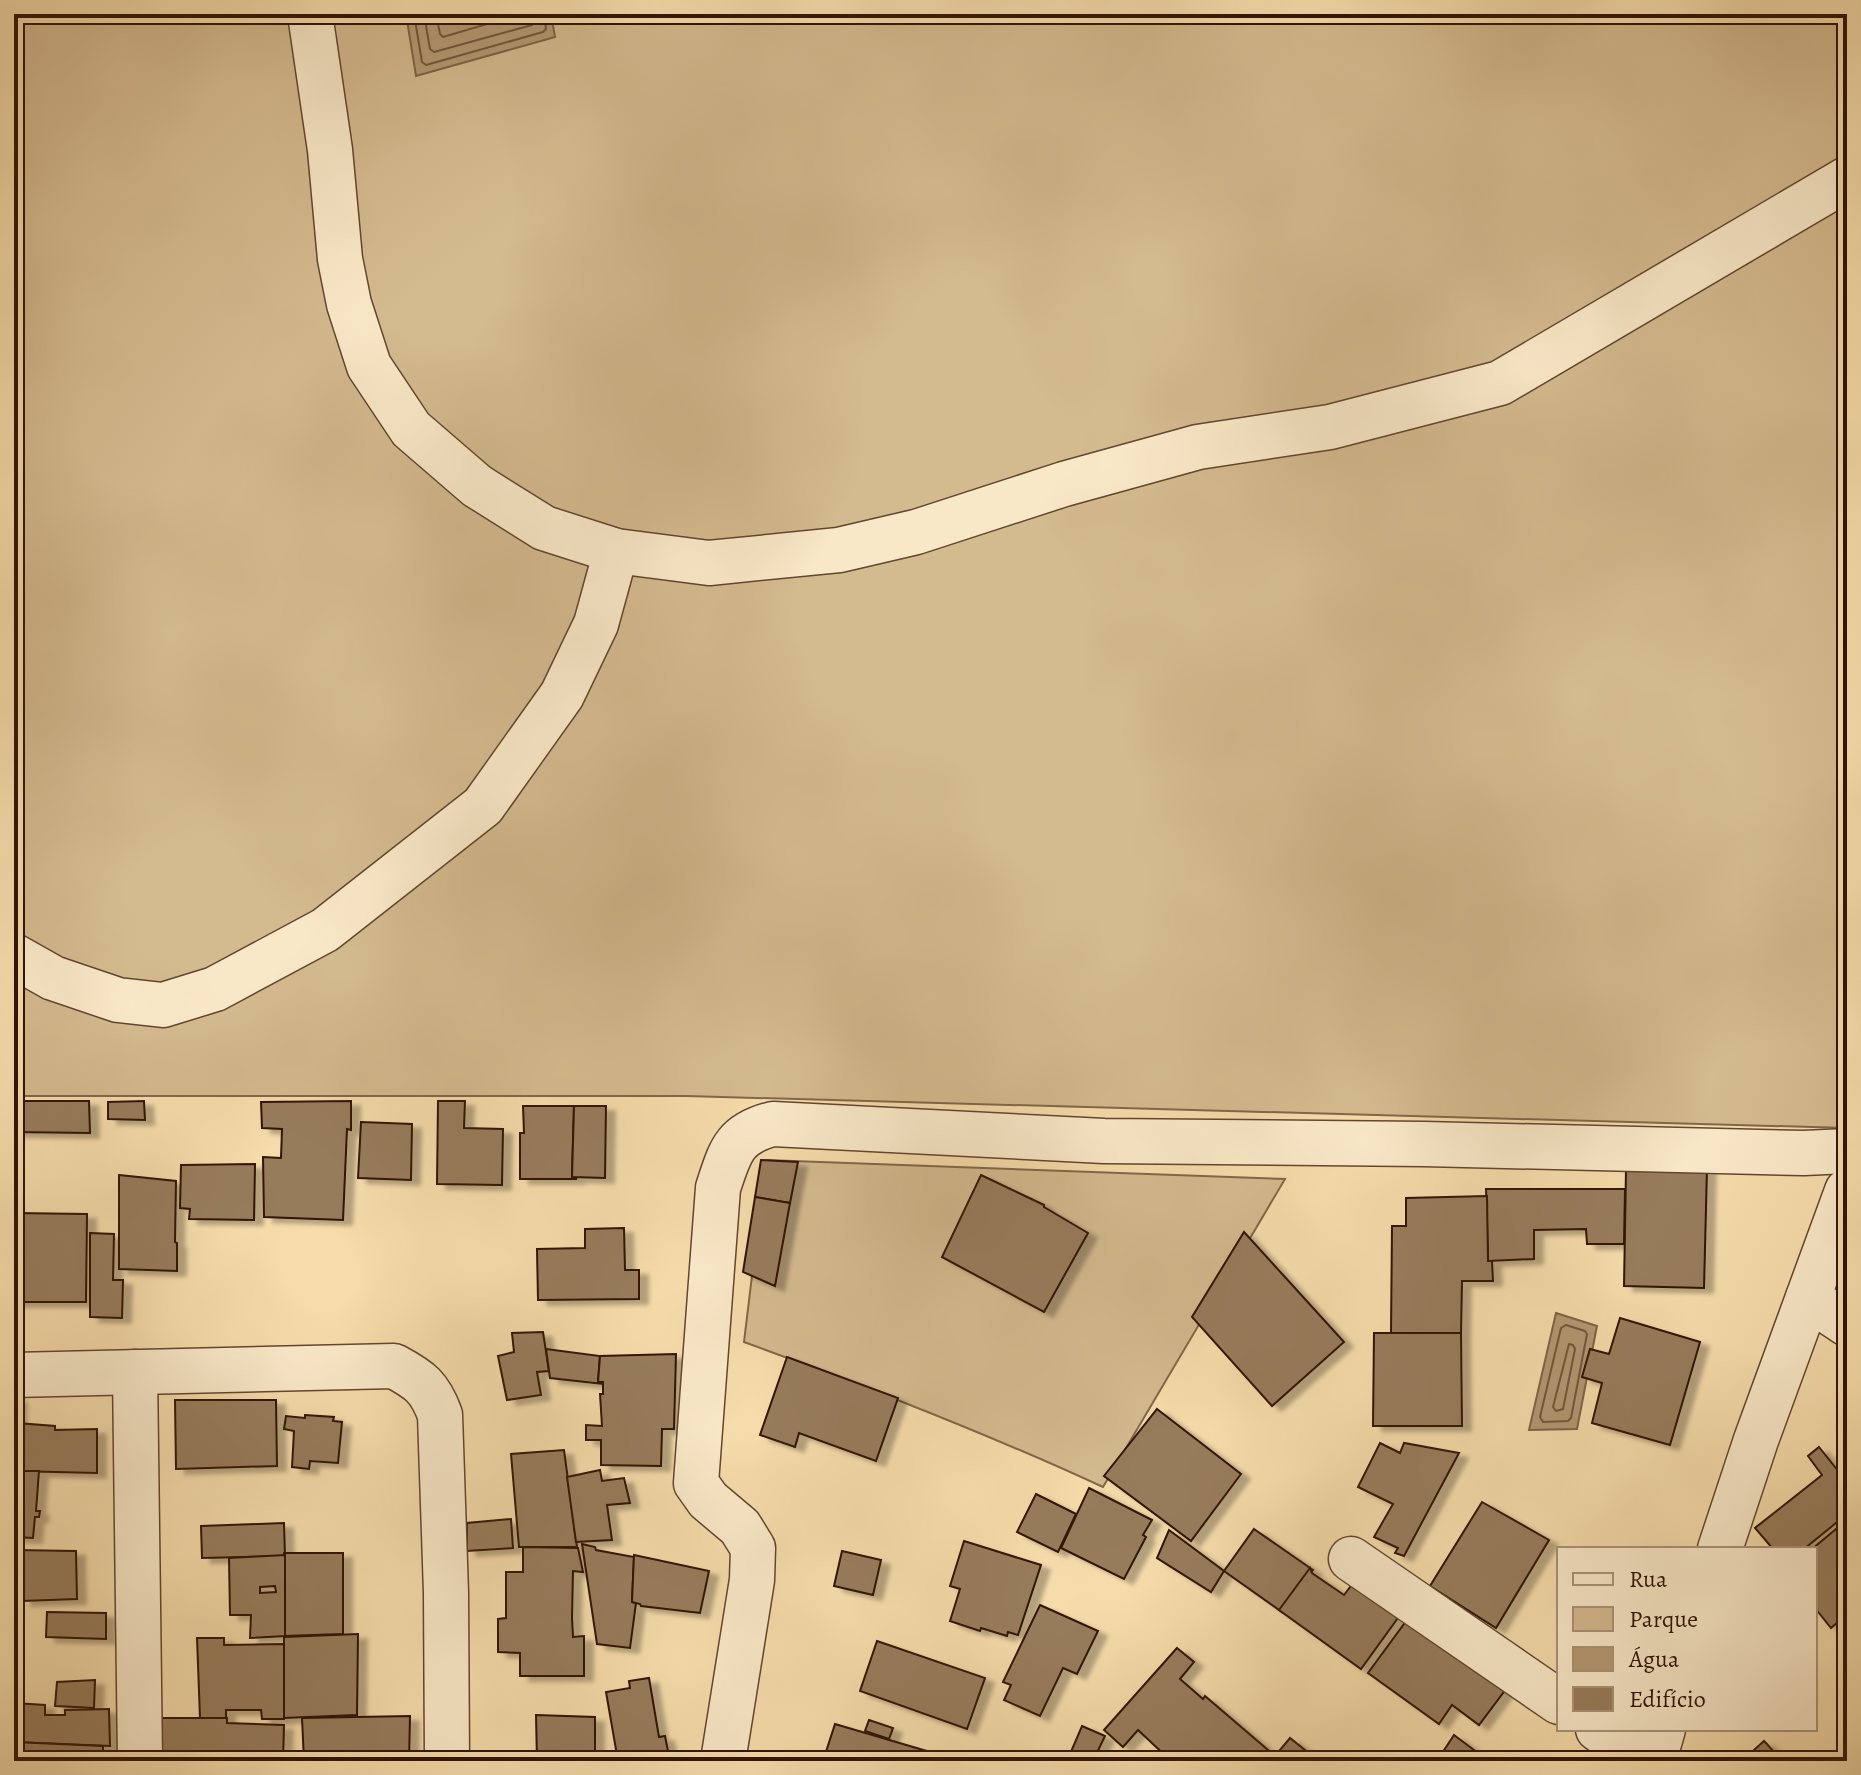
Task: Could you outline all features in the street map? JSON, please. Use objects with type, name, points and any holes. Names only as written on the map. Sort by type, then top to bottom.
[{"type":"street","points":[[310,14],[330,150],[340,259],[349,304],[369,366],[411,429],[477,486],[544,528],[616,551],[709,563],[839,550],[916,532],[1064,484],[1198,447],[1330,427],[1500,383],[1847,179]]},
{"type":"street","points":[[14,956],[53,978],[118,1000],[163,1005],[215,989],[325,930],[483,806],[562,695],[596,624],[616,551]]},
{"type":"street","points":[[723,1761],[752,1580],[753,1548],[740,1527],[708,1500],[696,1483],[718,1188],[730,1153],[750,1130],[773,1124],[1104,1141],[1424,1144],[1804,1153],[1847,1151]]},
{"type":"street","points":[[1721,1547],[1756,1440],[1847,1191]]},
{"type":"street","points":[[1808,1298],[1847,1324]]},
{"type":"street","points":[[14,1375],[394,1366],[414,1376],[432,1393],[440,1415],[447,1761]]},
{"type":"street","points":[[135,1372],[140,1761]]},
{"type":"street","points":[[1351,1559],[1557,1701]]},
{"type":"street","points":[[1601,1731],[1644,1761]]},
{"type":"street","points":[[1654,1761],[1662,1731]]},
{"type":"green space","points":[[14,14],[1847,14],[1847,1128],[686,1096],[14,1096]]},
{"type":"green space","points":[[766,1160],[1285,1179],[1103,1487],[925,1411],[744,1342]]},
{"type":"water","points":[[406,14],[551,14],[555,37],[416,76]]},
{"type":"water","points":[[1556,1313],[1597,1326],[1577,1429],[1529,1430]]},
{"type":"building","points":[[14,1101],[89,1101],[90,1133],[14,1132]]},
{"type":"building","points":[[144,1101],[145,1120],[108,1119],[108,1102]]},
{"type":"building","points":[[351,1101],[343,1220],[264,1217],[263,1157],[281,1158],[282,1129],[262,1128],[261,1102]]},
{"type":"building","points":[[438,1101],[465,1101],[464,1128],[503,1129],[502,1185],[437,1184]]},
{"type":"building","points":[[523,1106],[574,1106],[572,1177],[577,1179],[520,1179]]},
{"type":"building","points":[[574,1106],[606,1106],[605,1178],[572,1177]]},
{"type":"building","points":[[361,1122],[412,1124],[411,1180],[358,1178]]},
{"type":"building","points":[[761,1160],[798,1162],[790,1203],[755,1197]]},
{"type":"building","points":[[255,1164],[254,1220],[189,1219],[190,1209],[180,1208],[181,1165]]},
{"type":"building","points":[[1707,1168],[1704,1288],[1624,1286],[1626,1170]]},
{"type":"building","points":[[119,1175],[176,1181],[177,1271],[119,1269]]},
{"type":"building","points":[[981,1175],[1044,1205],[1088,1233],[1044,1312],[942,1257]]},
{"type":"building","points":[[1486,1189],[1625,1189],[1624,1244],[1587,1244],[1586,1229],[1534,1230],[1534,1259],[1488,1261]]},
{"type":"building","points":[[1487,1196],[1488,1261],[1492,1261],[1493,1281],[1462,1281],[1461,1333],[1391,1333],[1392,1226],[1406,1226],[1406,1198]]},
{"type":"building","points":[[755,1197],[790,1203],[775,1286],[743,1272]]},
{"type":"building","points":[[14,1213],[87,1214],[86,1302],[14,1302]]},
{"type":"building","points":[[624,1228],[625,1270],[639,1270],[639,1299],[538,1300],[537,1249],[585,1248],[585,1229]]},
{"type":"building","points":[[1244,1232],[1344,1342],[1272,1406],[1192,1317]]},
{"type":"building","points":[[90,1233],[114,1234],[113,1280],[123,1280],[122,1318],[90,1317]]},
{"type":"building","points":[[1620,1318],[1700,1342],[1670,1445],[1592,1423],[1602,1383],[1582,1377],[1590,1349],[1609,1354]]},
{"type":"building","points":[[543,1332],[549,1371],[537,1372],[541,1395],[507,1400],[498,1356],[514,1352],[512,1333]]},
{"type":"building","points":[[1374,1333],[1461,1333],[1462,1426],[1373,1426]]},
{"type":"building","points":[[546,1349],[600,1356],[598,1382],[603,1384],[550,1378]]},
{"type":"building","points":[[676,1354],[674,1429],[662,1429],[661,1466],[601,1465],[601,1440],[586,1440],[586,1425],[602,1426],[600,1394],[603,1394],[603,1382],[598,1382],[600,1356]]},
{"type":"building","points":[[787,1357],[898,1398],[876,1461],[799,1433],[795,1447],[760,1435]]},
{"type":"building","points":[[14,1398],[18,1398],[17,1423],[55,1426],[55,1430],[97,1429],[97,1473],[14,1471]]},
{"type":"building","points":[[175,1400],[276,1400],[277,1466],[176,1469]]},
{"type":"building","points":[[1157,1409],[1241,1474],[1191,1541],[1104,1476]]},
{"type":"building","points":[[305,1415],[334,1417],[333,1421],[342,1422],[338,1463],[310,1461],[309,1469],[292,1467],[294,1431],[284,1429],[286,1416],[305,1418]]},
{"type":"building","points":[[1380,1443],[1400,1453],[1404,1443],[1459,1453],[1404,1556],[1395,1553],[1398,1548],[1374,1537],[1393,1504],[1358,1487]]},
{"type":"building","points":[[1819,1447],[1847,1482],[1847,1514],[1806,1547],[1771,1547],[1755,1528],[1822,1475],[1808,1456]]},
{"type":"building","points":[[564,1450],[577,1547],[519,1547],[511,1454]]},
{"type":"building","points":[[600,1470],[602,1481],[624,1478],[630,1503],[607,1505],[612,1540],[576,1542],[567,1477]]},
{"type":"building","points":[[14,1471],[39,1471],[36,1511],[40,1511],[39,1517],[35,1517],[33,1538],[14,1537]]},
{"type":"building","points":[[1089,1488],[1152,1520],[1124,1579],[1061,1548]]},
{"type":"building","points":[[1036,1494],[1076,1514],[1058,1552],[1017,1532]]},
{"type":"building","points":[[1482,1502],[1549,1540],[1496,1628],[1430,1586]]},
{"type":"building","points":[[511,1519],[513,1548],[467,1551],[467,1523]]},
{"type":"building","points":[[1847,1520],[1847,1614],[1831,1628],[1817,1610],[1817,1547],[1814,1547]]},
{"type":"building","points":[[284,1523],[285,1556],[202,1558],[201,1526]]},
{"type":"building","points":[[1254,1529],[1313,1570],[1282,1612],[1224,1571]]},
{"type":"building","points":[[1169,1530],[1224,1571],[1211,1592],[1157,1558]]},
{"type":"building","points":[[964,1541],[1041,1565],[1018,1635],[1008,1632],[1007,1636],[981,1628],[980,1631],[950,1621],[960,1589],[950,1586]]},
{"type":"building","points":[[582,1544],[596,1550],[634,1557],[632,1602],[636,1603],[630,1648],[597,1644]]},
{"type":"building","points":[[523,1547],[578,1548],[583,1572],[573,1571],[572,1618],[573,1637],[584,1636],[584,1676],[520,1676],[520,1653],[498,1652],[498,1619],[506,1618],[506,1572],[523,1572]]},
{"type":"building","points":[[14,1550],[76,1551],[77,1599],[22,1601],[22,1590],[14,1590]]},
{"type":"building","points":[[842,1551],[881,1560],[873,1595],[834,1586]]},
{"type":"building","points":[[284,1553],[343,1553],[343,1634],[285,1636]]},
{"type":"building","points":[[285,1555],[285,1636],[250,1638],[251,1615],[230,1615],[229,1558]],"holes":[[[275,1586],[276,1592],[260,1593],[260,1587]]]},
{"type":"building","points":[[634,1555],[709,1571],[700,1613],[641,1606],[632,1602]]},
{"type":"building","points":[[1310,1568],[1312,1573],[1344,1595],[1363,1570],[1408,1604],[1361,1669],[1279,1610]]},
{"type":"building","points":[[1040,1605],[1098,1631],[1077,1674],[1063,1668],[1040,1716],[1004,1700],[1011,1685],[1003,1682]]},
{"type":"building","points":[[1415,1609],[1512,1681],[1479,1725],[1452,1705],[1439,1724],[1368,1673]]},
{"type":"building","points":[[47,1612],[106,1613],[106,1639],[46,1637]]},
{"type":"building","points":[[358,1634],[357,1715],[284,1718],[284,1637]]},
{"type":"building","points":[[197,1638],[224,1638],[224,1645],[284,1644],[284,1719],[262,1719],[261,1710],[226,1710],[226,1719],[200,1718]]},
{"type":"building","points":[[877,1641],[985,1678],[967,1729],[860,1691]]},
{"type":"building","points":[[1177,1648],[1194,1662],[1180,1679],[1203,1699],[1205,1696],[1275,1756],[1290,1738],[1311,1755],[1306,1761],[1171,1761],[1138,1730],[1123,1747],[1104,1730]]},
{"type":"building","points":[[649,1678],[659,1737],[665,1736],[670,1761],[618,1761],[606,1692],[630,1688],[629,1681]]},
{"type":"building","points":[[95,1680],[94,1708],[55,1706],[57,1682]]},
{"type":"building","points":[[14,1703],[45,1705],[45,1715],[65,1715],[65,1710],[109,1709],[110,1746],[14,1742]]},
{"type":"building","points":[[536,1715],[595,1717],[595,1761],[537,1761]]},
{"type":"building","points":[[410,1716],[409,1761],[304,1761],[302,1718]]},
{"type":"building","points":[[156,1718],[227,1718],[227,1723],[284,1725],[283,1761],[156,1758]]},
{"type":"building","points":[[869,1720],[893,1728],[889,1739],[865,1731]]},
{"type":"building","points":[[835,1724],[930,1752],[927,1761],[823,1761]]},
{"type":"building","points":[[1082,1726],[1105,1736],[1093,1761],[1067,1761]]},
{"type":"building","points":[[1454,1735],[1478,1753],[1490,1761],[1437,1761]]},
{"type":"building","points":[[1764,1741],[1782,1761],[1756,1761],[1760,1757],[1754,1750]]},
{"type":"building","points":[[14,1742],[103,1746],[103,1761],[14,1761]]}]
